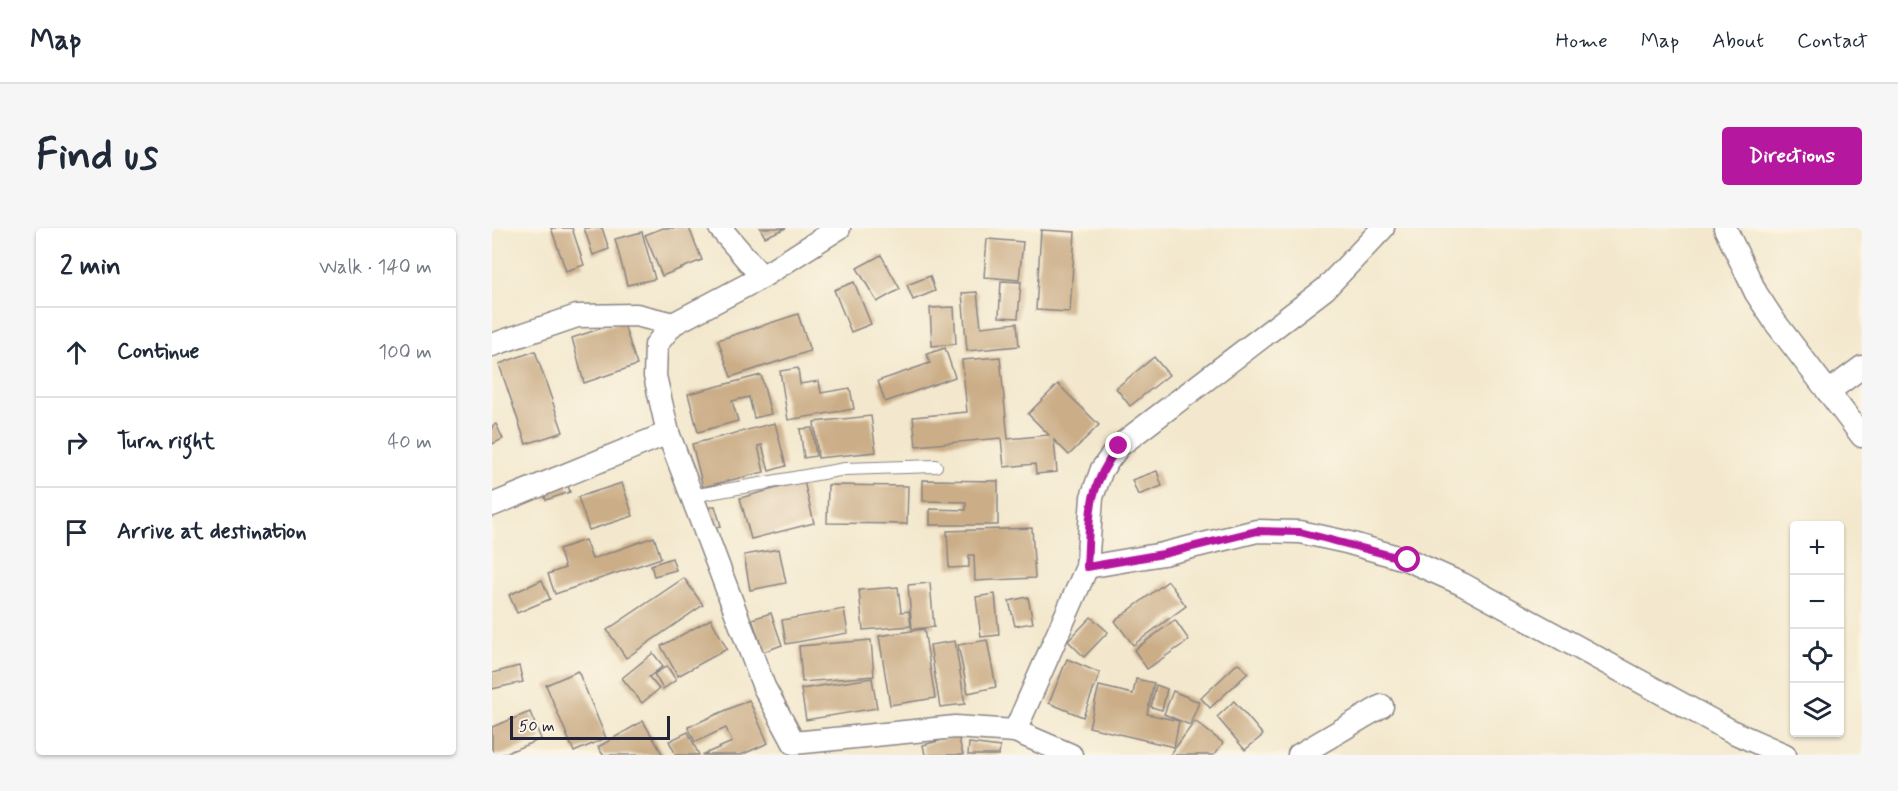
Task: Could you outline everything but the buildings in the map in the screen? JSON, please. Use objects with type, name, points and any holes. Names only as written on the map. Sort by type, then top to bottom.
[{"type":"street","points":[[720,228],[762,277]]},
{"type":"street","points":[[839,228],[762,277],[673,324],[656,345],[655,376],[668,433],[764,687],[795,749],[955,727],[1015,731],[1071,755]]},
{"type":"street","points":[[1015,731],[1087,567],[1092,498],[1102,469],[1119,446],[1186,392],[1325,289],[1383,228]]},
{"type":"street","points":[[1725,228],[1768,312],[1862,436]]},
{"type":"street","points":[[492,345],[577,316],[636,315],[673,324]]},
{"type":"street","points":[[1828,392],[1862,367]]},
{"type":"street","points":[[492,505],[668,433]]},
{"type":"street","points":[[1087,567],[1163,554],[1257,531],[1300,532],[1346,542],[1408,560],[1462,584],[1733,732],[1785,755]]},
{"type":"street","points":[[1299,755],[1382,706]]},
{"type":"lane","points":[[692,496],[845,469],[936,466]]},
{"type":"route","points":[[1119,446],[1102,469],[1092,498],[1087,567],[1163,554],[1257,531],[1300,532],[1346,542],[1408,560]]}]
